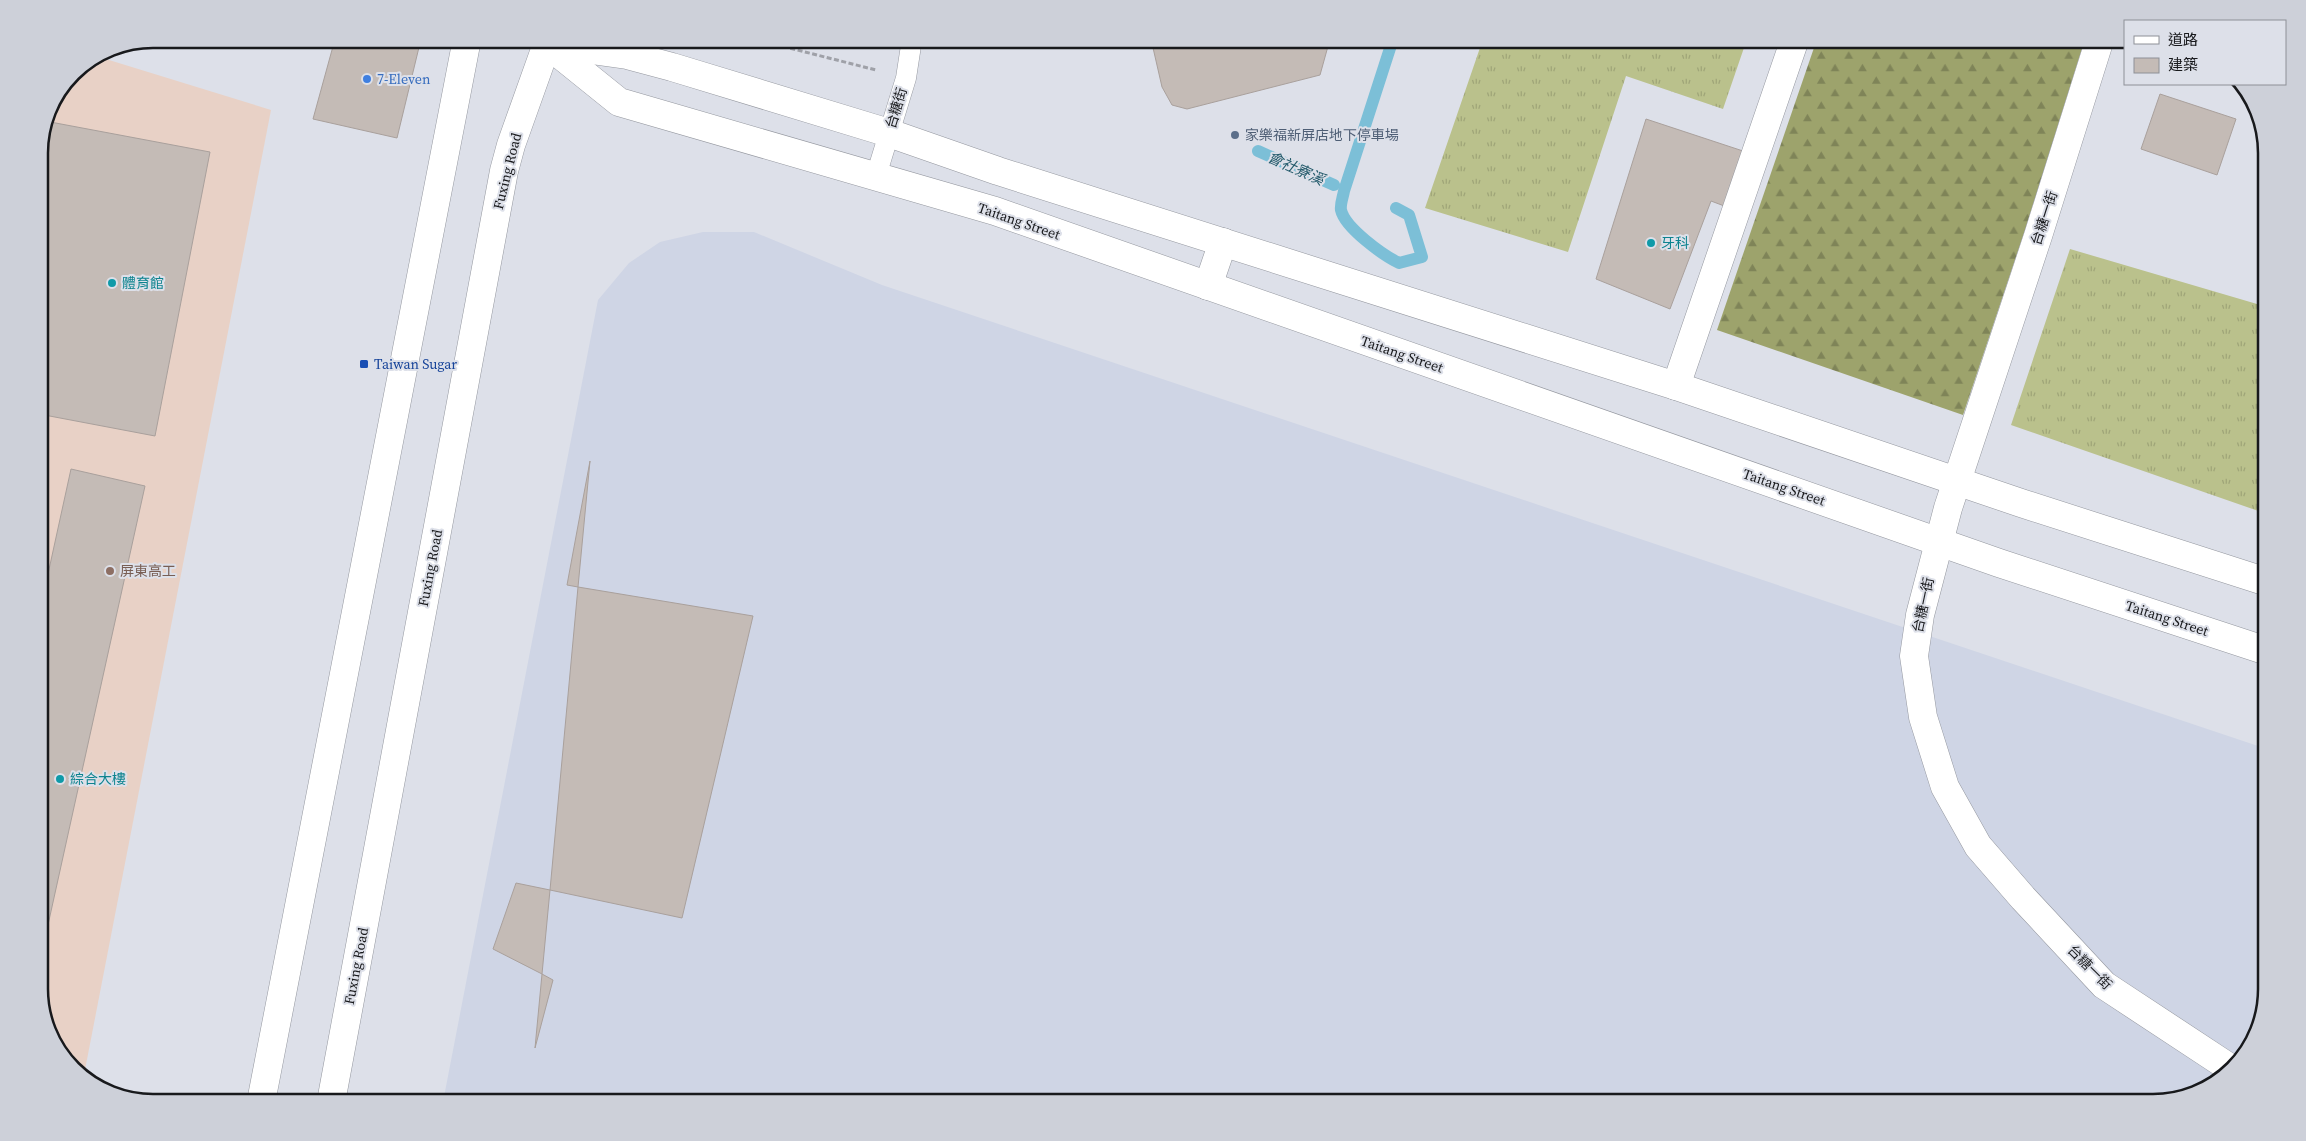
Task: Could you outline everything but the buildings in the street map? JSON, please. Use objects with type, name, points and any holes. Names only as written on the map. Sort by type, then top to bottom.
[{"type":"street","points":[[263,1094],[465,48]]},
{"type":"street","name":"Fuxing Road","points":[[332,1094],[504,171],[541,48]]},
{"type":"street","name":"Taitang Street","points":[[553,48],[618,102],[995,211],[1938,541],[2258,648]]},
{"type":"street","points":[[588,48],[627,55],[889,133],[972,163],[1676,386],[1956,479],[2021,503],[2258,579]]},
{"type":"street","points":[[1676,386],[1792,48]]},
{"type":"street","name":"台糖一街","points":[[2097,48],[2038,236],[1956,479],[1938,541],[1920,615],[1914,656],[1923,717],[1945,787],[1978,846],[2023,898],[2104,985],[2226,1065]]},
{"type":"street","points":[[1208,286],[1223,242]]},
{"type":"lane","name":"台糖街","points":[[876,176],[906,78],[911,48]]},
{"type":"path","points":[[789,48],[906,78]]},
{"type":"shaded area","name":"屏東高工","points":[[105,59],[271,110],[85,1070],[73,1058],[58,1035],[53,1023],[48,996],[48,145],[51,125],[55,112],[73,83],[83,73]]},
{"type":"shaded area","points":[[703,232],[754,232],[882,285],[2258,746],[2258,1003],[2251,1029],[2233,1058],[2212,1076],[2194,1086],[2168,1093],[2154,1094],[445,1094],[598,300],[629,263],[660,242]]},
{"type":"green space","points":[[1480,48],[1744,48],[1723,109],[1626,76],[1568,252],[1425,208]]},
{"type":"green space","points":[[1814,48],[2082,48],[2025,230],[1963,415],[1717,330]]},
{"type":"green space","points":[[2070,249],[2257,304],[2258,300],[2258,511],[2011,425]]},
{"type":"waterway","name":"會社寮溪","points":[[1390,48],[1344,191],[1341,210],[1344,217],[1357,233],[1392,259],[1399,263],[1422,257],[1409,215],[1396,208]]},
{"type":"waterway","name":"會社寮溪","points":[[1258,151],[1334,185]]},
{"type":"place","name":"7-Eleven","points":[[367,79]]},
{"type":"place","name":"家樂福新屏店地下停車場","points":[[1235,135]]},
{"type":"place","name":"牙科","points":[[1651,243]]},
{"type":"place","name":"體育館","points":[[112,283]]},
{"type":"place","name":"Taiwan Sugar","points":[[364,364]]},
{"type":"place","name":"屏東高工","points":[[110,571]]},
{"type":"place","name":"綜合大樓","points":[[60,779]]}]
